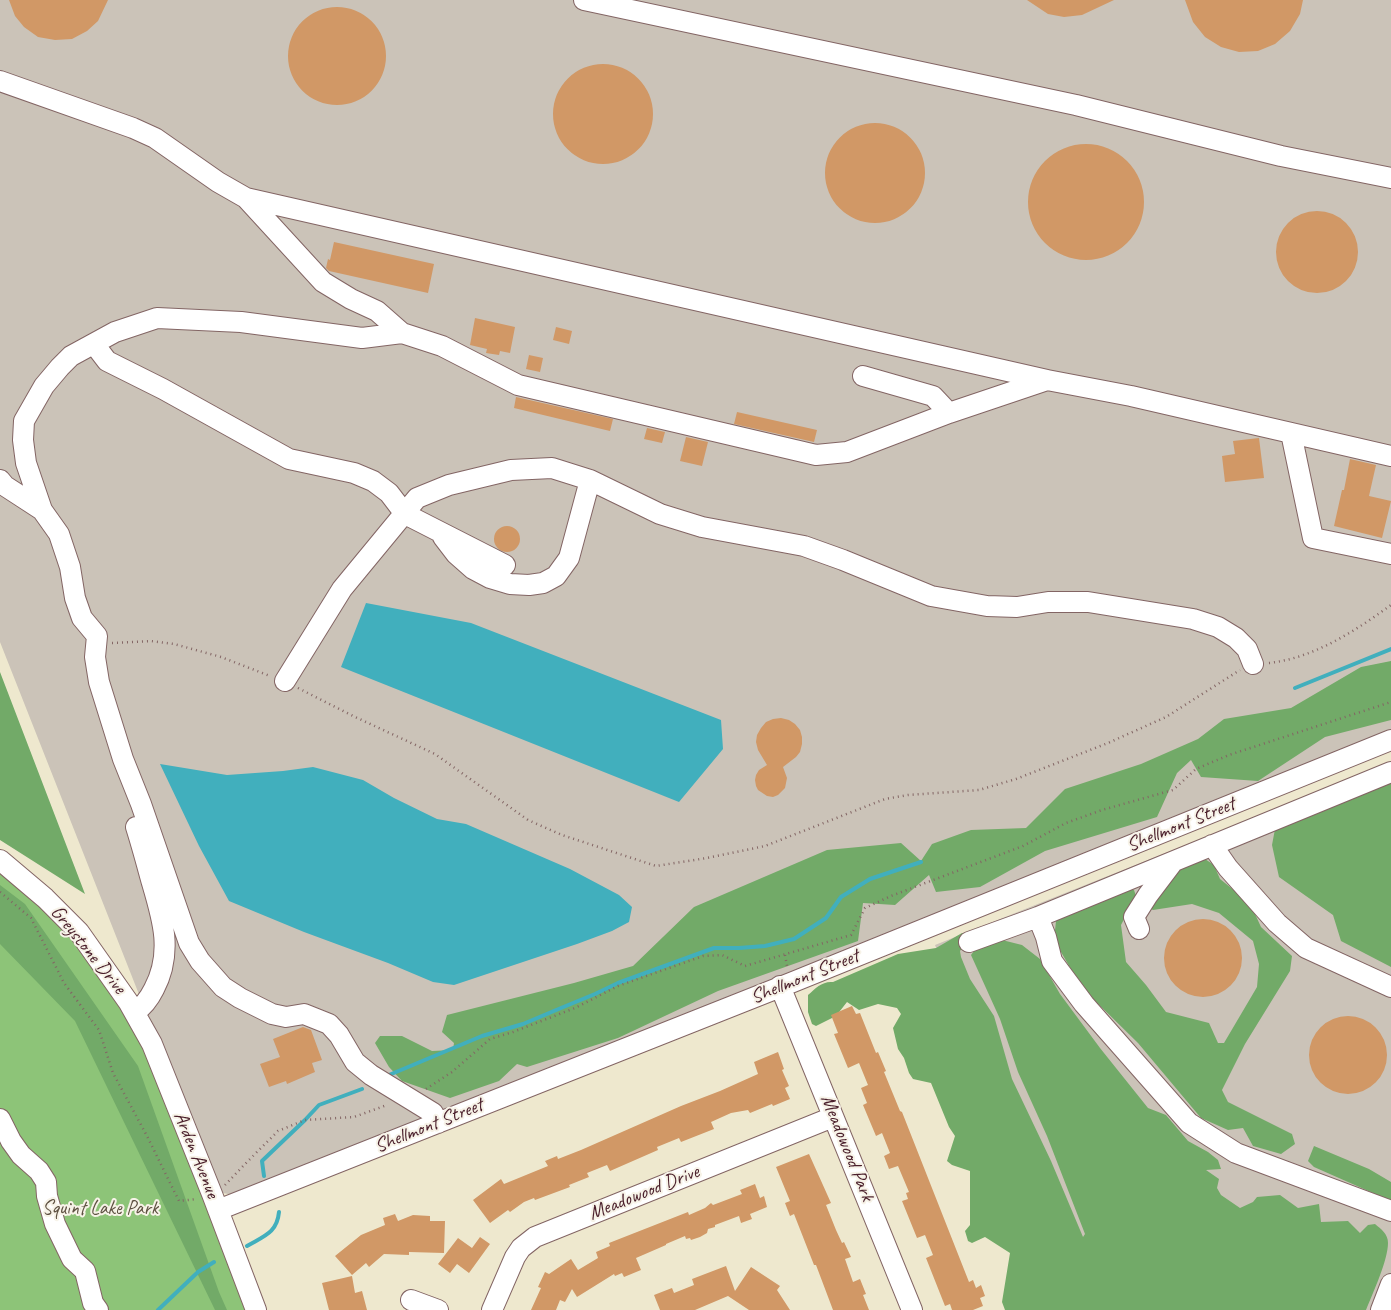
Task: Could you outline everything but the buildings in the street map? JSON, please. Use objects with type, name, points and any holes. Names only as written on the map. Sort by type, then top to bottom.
[{"type":"street","points":[[584,0],[1076,105],[1281,156],[1391,178]]},
{"type":"street","points":[[0,81],[133,128],[155,138],[218,182],[246,198],[1391,456]]},
{"type":"street","points":[[246,198],[323,282],[351,299],[377,311],[402,333],[442,346],[518,385],[816,455],[847,452],[949,413],[1047,380]]},
{"type":"street","points":[[132,1008],[142,1007],[147,1001],[157,983],[162,968],[165,945],[162,915],[129,801],[122,759],[99,682],[95,657],[97,636],[82,618],[74,598],[70,567],[60,534],[42,510],[26,463],[23,440],[24,421],[44,386],[71,356],[115,332],[157,318],[240,322],[362,338],[402,333]]},
{"type":"street","points":[[94,344],[106,361],[163,388],[289,459],[354,473],[373,481],[389,493],[405,514],[506,565]]},
{"type":"street","points":[[863,376],[933,396],[949,413]]},
{"type":"street","points":[[1292,433],[1313,538],[1391,554]]},
{"type":"street","points":[[285,681],[342,589],[417,498],[449,485],[511,470],[552,468],[590,480],[660,514],[702,527],[804,546],[931,596],[987,606],[1017,607],[1048,602],[1088,602],[1193,619],[1218,627],[1236,638],[1247,649],[1253,664]]},
{"type":"street","points":[[0,480],[5,486],[42,510]]},
{"type":"street","points":[[439,532],[456,554],[473,569],[490,578],[510,584],[529,585],[543,583],[556,576],[569,558],[590,480]]},
{"type":"street","name":"Shellmont Street","points":[[219,1200],[438,1123],[1391,740]]},
{"type":"street","points":[[122,759],[142,804],[189,943],[211,975],[240,998],[272,1014],[286,1017],[304,1014],[329,1024],[356,1062],[371,1074],[433,1113],[438,1123]]},
{"type":"street","points":[[969,942],[1038,917],[1391,772]]},
{"type":"street","points":[[1212,845],[1228,868],[1277,923],[1306,948],[1391,987]]},
{"type":"street","name":"Greystone Drive","points":[[0,860],[45,898],[79,932],[132,1008]]},
{"type":"street","points":[[1138,929],[1134,917],[1148,895],[1175,861]]},
{"type":"street","points":[[1038,917],[1046,937],[1052,961],[1084,1004],[1189,1122],[1236,1153],[1391,1211]]},
{"type":"street","name":"Meadowood Park","points":[[780,986],[912,1310]]},
{"type":"street","name":"Arden Avenue","points":[[132,1008],[152,1044],[219,1200],[256,1310]]},
{"type":"street","name":"Meadowood Drive","points":[[492,1310],[515,1257],[521,1248],[535,1237],[833,1116]]},
{"type":"street","points":[[0,1119],[21,1155],[39,1171],[46,1182],[46,1196],[55,1224],[72,1259],[85,1272],[93,1303],[98,1310]]},
{"type":"street","points":[[1381,1310],[1391,1284]]},
{"type":"street","points":[[411,1300],[438,1310]]},
{"type":"path","points":[[97,636],[109,643],[151,641],[174,644],[221,657],[285,681],[353,716],[435,754],[528,820],[562,834],[656,866],[765,846],[885,799],[908,795],[979,790],[1016,779],[1108,744],[1166,717],[1236,671],[1253,664],[1286,661],[1314,651],[1358,628],[1391,605]]},
{"type":"path","points":[[424,1090],[452,1072],[490,1039],[575,1008],[618,986],[703,956],[722,955],[745,966],[851,935],[865,908],[891,896],[1022,846],[1066,823],[1102,810],[1173,790],[1196,769],[1229,755],[1391,702]]},
{"type":"path","points":[[0,892],[31,918],[64,983],[99,1030],[113,1073],[179,1200],[203,1197]]},
{"type":"path","points":[[785,955],[788,968]]},
{"type":"path","points":[[219,1200],[248,1160],[278,1131],[306,1120],[354,1117],[389,1104]]},
{"type":"path","points":[[195,1192],[198,1199]]},
{"type":"shaded area","points":[[0,0],[1391,0],[1391,732],[789,975],[233,1195],[223,1193],[213,1182],[0,642]]},
{"type":"shaded area","points":[[1391,763],[1391,1310],[1082,1310],[935,945]]},
{"type":"green space","points":[[1391,661],[1391,720],[1325,737],[1258,781],[1201,777],[1191,760],[1177,773],[1157,817],[1045,851],[980,887],[936,892],[929,875],[895,905],[863,903],[858,941],[718,991],[618,1038],[527,1067],[517,1064],[499,1081],[450,1098],[402,1081],[389,1067],[375,1043],[380,1036],[402,1036],[432,1051],[453,1050],[454,1043],[442,1032],[447,1015],[633,966],[694,907],[827,850],[901,843],[921,861],[932,844],[971,830],[1026,828],[1065,789],[1141,764],[1198,739],[1224,719],[1291,708],[1361,667]]},
{"type":"green space","points":[[0,672],[85,894],[0,840]]},
{"type":"green space","points":[[1391,779],[1391,967],[1341,941],[1333,915],[1279,877],[1272,845],[1275,829]]},
{"type":"green space","points":[[1205,859],[1214,865],[1220,879],[1250,903],[1261,927],[1292,956],[1290,971],[1245,1044],[1222,1090],[1228,1102],[1292,1134],[1295,1144],[1281,1154],[1253,1146],[1243,1128],[1228,1130],[1201,1118],[1138,1043],[1082,988],[1054,940],[1056,921],[1091,900],[1128,887],[1134,890],[1136,896],[1121,925],[1126,962],[1166,1012],[1209,1023],[1218,1043],[1224,1043],[1257,987],[1259,964],[1253,941],[1219,913],[1192,904],[1153,910],[1148,907],[1171,876],[1188,861]]},
{"type":"green space","name":"Squint Lake Park","points":[[0,870],[65,929],[128,1016],[149,1058],[247,1310],[0,1310]]},
{"type":"green space","points":[[0,885],[25,904],[138,1066],[227,1310],[215,1310],[75,1021],[0,944]]},
{"type":"green space","points":[[964,933],[966,940],[965,945],[960,951],[961,957],[970,979],[994,1016],[1012,1079],[1051,1161],[1083,1237],[1085,1234],[1047,1136],[1018,1072],[1000,1019],[971,955],[978,946],[1002,940],[1022,945],[1040,959],[1060,994],[1148,1108],[1166,1115],[1188,1141],[1218,1160],[1221,1169],[1206,1170],[1219,1179],[1217,1188],[1221,1195],[1240,1208],[1253,1202],[1257,1197],[1280,1195],[1298,1208],[1319,1204],[1321,1222],[1348,1221],[1360,1233],[1368,1225],[1375,1224],[1382,1230],[1388,1240],[1386,1258],[1366,1310],[1005,1310],[1002,1302],[1010,1253],[985,1237],[972,1243],[968,1241],[965,1231],[970,1225],[970,1171],[952,1165],[947,1161],[955,1136],[949,1127],[931,1083],[913,1079],[898,1049],[893,1028],[901,1014],[897,1008],[878,1004],[859,1010],[847,1002],[836,1016],[816,1026],[812,1024],[808,1012],[808,995],[822,984],[833,982],[898,954],[936,948]]},
{"type":"green space","points":[[1314,1146],[1369,1169],[1391,1182],[1391,1201],[1314,1167],[1308,1161]]},
{"type":"water","points":[[366,603],[471,623],[721,720],[723,749],[679,802],[341,667]]},
{"type":"water","points":[[160,764],[227,775],[313,767],[363,780],[437,819],[466,824],[570,869],[619,895],[632,907],[629,922],[612,931],[577,944],[454,985],[433,982],[229,901],[199,846]]},
{"type":"waterway","points":[[1295,688],[1391,649]]},
{"type":"waterway","points":[[389,1075],[482,1036],[523,1024],[618,983],[714,948],[765,946],[794,939],[826,918],[841,897],[870,879],[921,862]]},
{"type":"waterway","points":[[264,1176],[262,1161],[319,1105],[362,1089]]},
{"type":"waterway","points":[[247,1246],[269,1233],[276,1225],[279,1212]]},
{"type":"waterway","points":[[158,1310],[198,1272],[214,1262]]}]
